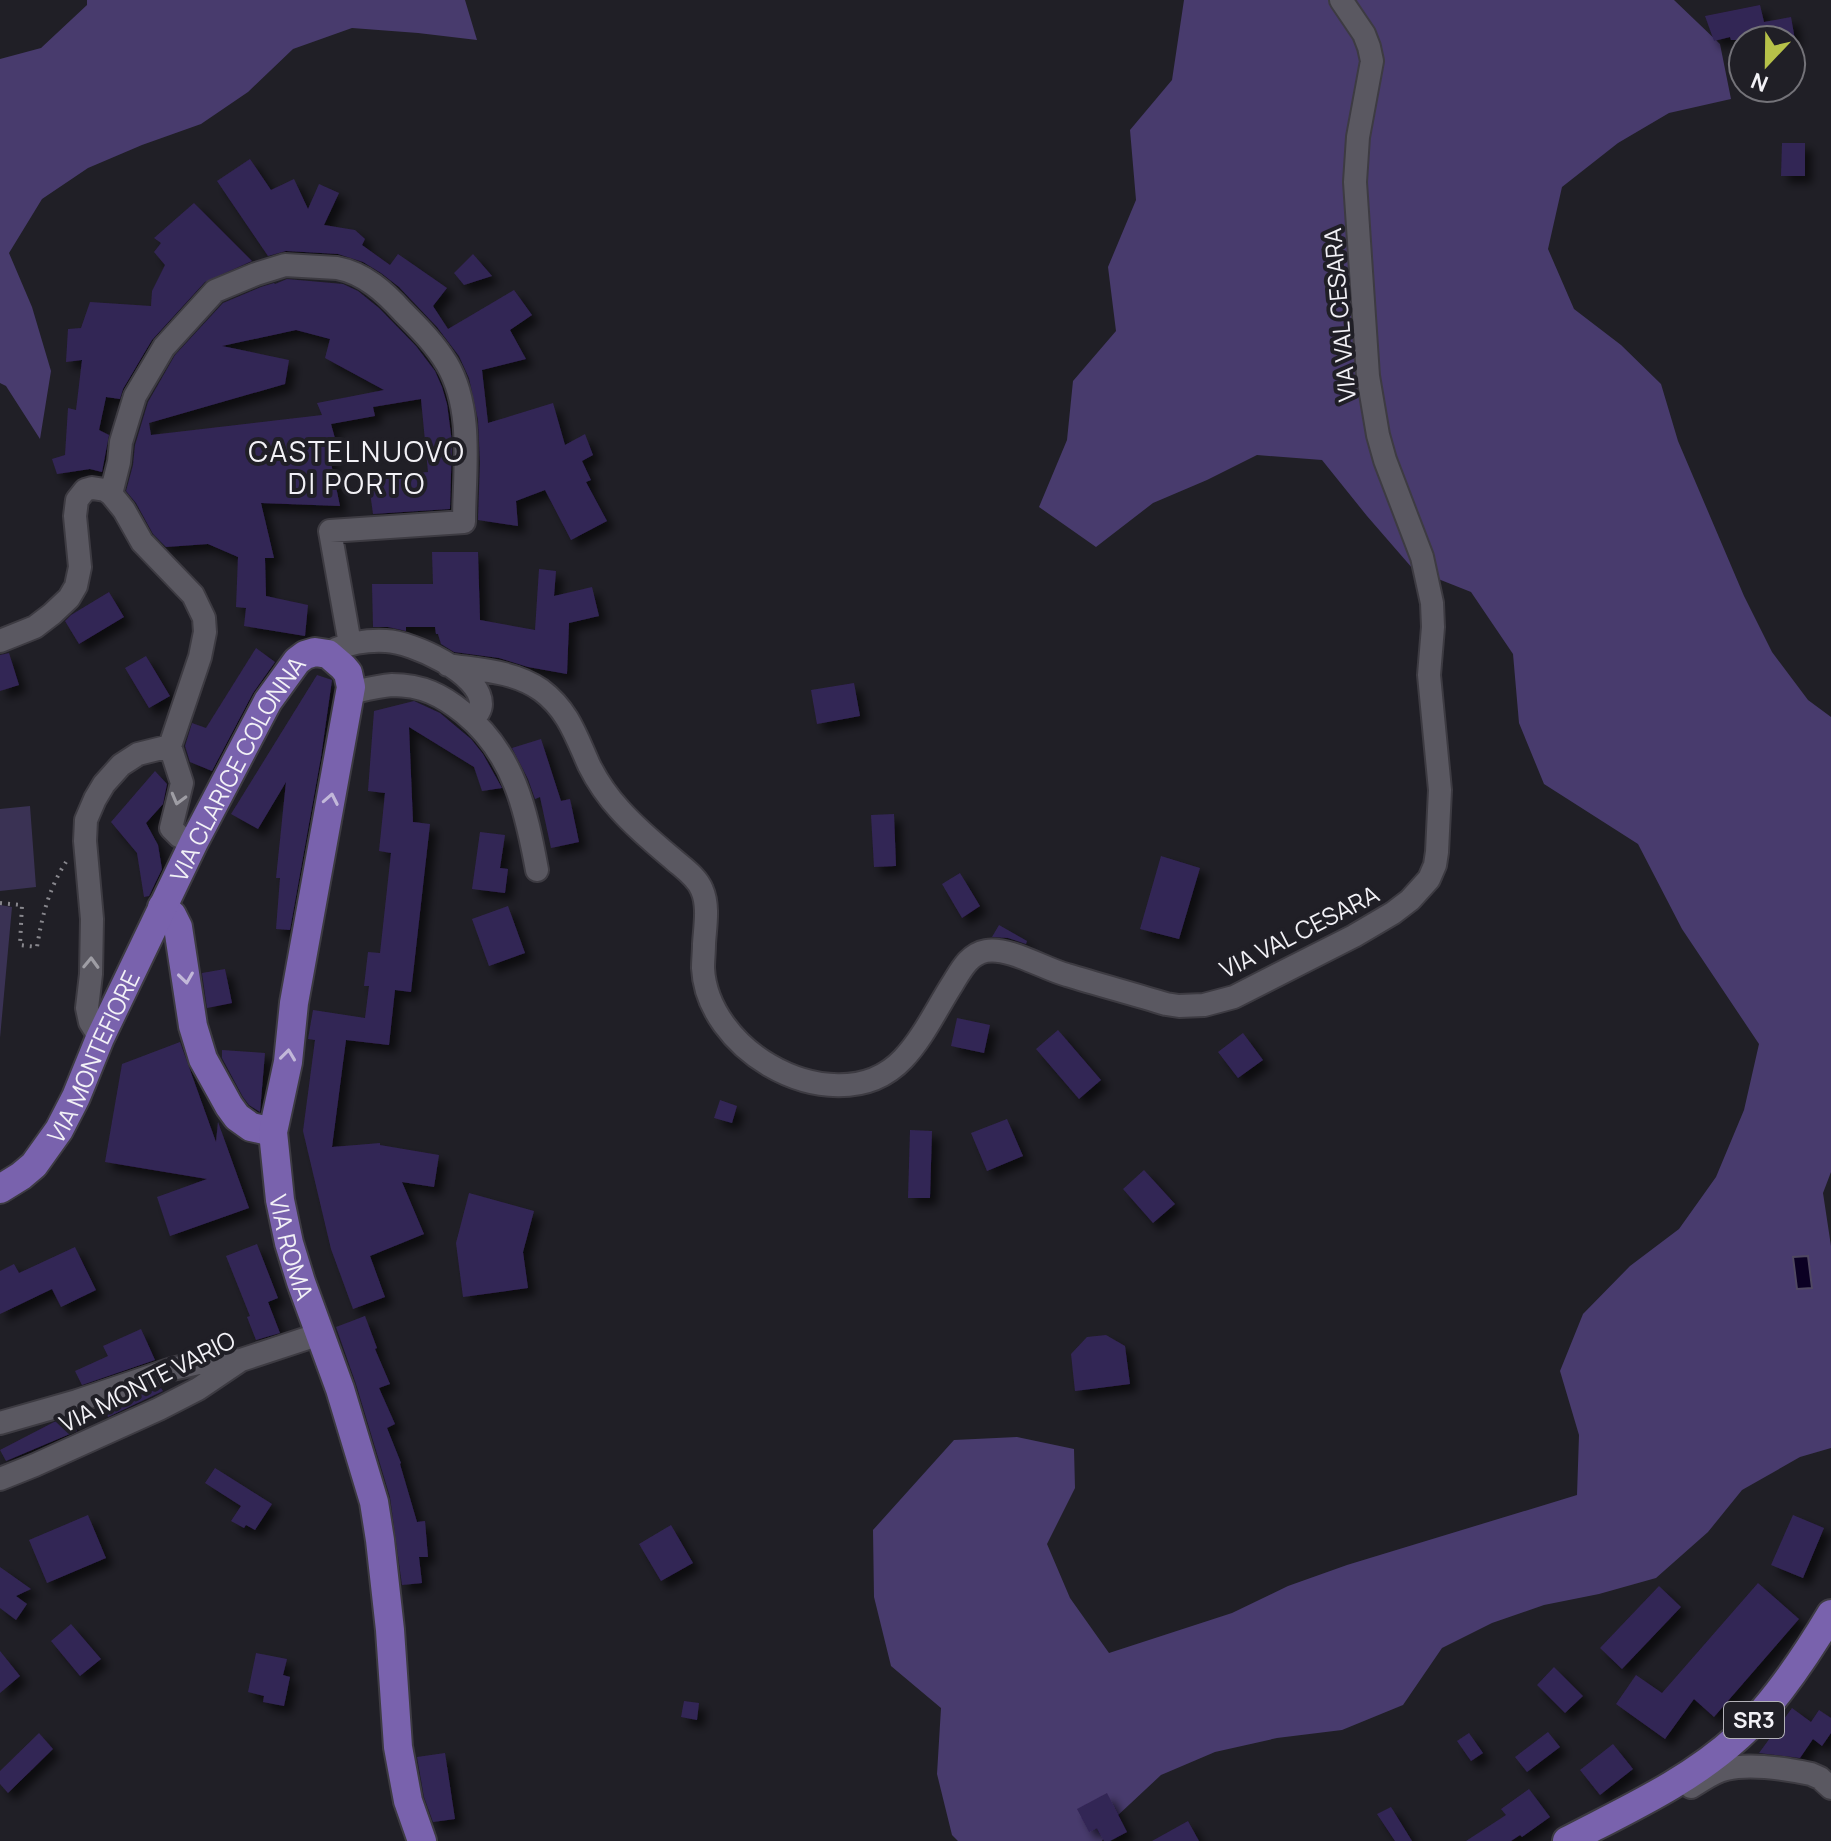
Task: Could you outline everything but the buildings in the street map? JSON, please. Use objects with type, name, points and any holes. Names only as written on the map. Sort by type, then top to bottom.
[{"type":"main road","points":[[339,649],[350,679],[350,693]]},
{"type":"main road","name":"VIA CLARICE COLONNA","points":[[162,907],[268,701],[301,657],[339,649]]},
{"type":"main road","name":"VIA ROMA","points":[[350,693],[294,1003],[288,1062],[273,1132],[285,1225],[298,1274],[358,1442],[374,1502],[390,1630],[398,1747],[408,1801],[422,1841]]},
{"type":"main road","points":[[162,907],[172,915],[178,927],[193,1026],[208,1070],[237,1117],[251,1127],[273,1132]]},
{"type":"main road","name":"VIA MONTEFIORE","points":[[0,1189],[27,1171],[53,1139],[76,1097],[100,1038],[162,907]]},
{"type":"main road","name":"SR3","points":[[1567,1841],[1650,1798],[1702,1765],[1739,1736],[1783,1685],[1831,1614]]},
{"type":"street","name":"VIA VAL CESARA","points":[[448,665],[518,678],[553,701],[573,726],[590,767],[611,800],[703,890],[706,917],[703,969],[709,996],[720,1018],[737,1041],[754,1055],[810,1082],[830,1086],[858,1084],[893,1068],[912,1048],[963,968],[976,954],[989,950],[1004,952],[1064,975],[1166,1004],[1192,1007],[1234,997],[1393,913],[1429,879],[1437,852],[1440,790],[1429,675],[1432,603],[1422,557],[1385,460],[1368,376],[1355,182],[1358,137],[1372,61],[1364,34],[1341,0]]},
{"type":"street","points":[[111,494],[121,442],[135,396],[164,347],[215,291],[285,265],[337,268],[357,275],[382,290],[432,342],[452,374],[465,434],[464,522],[330,531],[339,649],[380,641],[400,643],[425,652],[473,683],[479,693],[480,708],[473,720]]},
{"type":"street","points":[[0,641],[35,627],[69,598],[76,586],[80,567],[75,516],[77,500],[85,490],[92,488],[111,494],[142,542],[193,595],[204,618],[205,632],[200,657],[170,746],[182,783],[171,828],[179,836],[194,842]]},
{"type":"street","points":[[350,693],[385,686],[413,688],[446,698],[473,720],[497,746],[508,767],[528,825],[537,870]]},
{"type":"street","points":[[100,1038],[90,1022],[87,1008],[92,919],[85,833],[87,815],[121,765],[145,752],[170,746]]},
{"type":"street","name":"VIA MONTE VARIO","points":[[0,1479],[159,1409],[198,1389],[241,1360],[320,1334]]},
{"type":"street","points":[[0,1423],[187,1365],[241,1360]]},
{"type":"street","points":[[1650,1798],[1692,1787],[1707,1776],[1726,1769],[1747,1767],[1811,1774],[1831,1788]]},
{"type":"path","points":[[0,903],[22,905],[20,945],[37,947],[54,881],[85,833]]},
{"type":"shaded area","points":[[87,0],[465,0],[477,40],[352,28],[293,49],[248,92],[201,124],[88,168],[42,199],[9,253],[32,307],[51,371],[40,439],[6,386],[0,383],[0,59],[41,48],[87,5]]},
{"type":"shaded area","points":[[1184,0],[1674,0],[1720,44],[1727,79],[1727,100],[1669,113],[1618,143],[1562,187],[1548,249],[1574,309],[1621,345],[1661,384],[1678,441],[1744,596],[1772,652],[1808,700],[1831,717],[1831,1172],[1823,1193],[1831,1246],[1831,1448],[1800,1457],[1742,1490],[1708,1532],[1656,1578],[1544,1605],[1492,1623],[1442,1648],[1403,1705],[1342,1730],[1277,1738],[1215,1752],[1161,1775],[1115,1818],[1102,1841],[958,1841],[952,1835],[937,1774],[941,1708],[891,1666],[874,1597],[873,1530],[954,1440],[1017,1437],[1074,1449],[1075,1488],[1047,1544],[1070,1598],[1109,1653],[1232,1613],[1288,1586],[1347,1565],[1577,1495],[1579,1435],[1560,1371],[1583,1314],[1630,1266],[1679,1229],[1716,1177],[1744,1110],[1759,1044],[1682,929],[1638,844],[1544,784],[1519,723],[1513,654],[1471,592],[1413,569],[1322,460],[1257,455],[1153,503],[1096,547],[1039,507],[1067,440],[1073,381],[1116,331],[1108,267],[1136,200],[1130,130],[1172,80]]},
{"type":"shaded area","points":[[30,806],[36,887],[0,891],[0,809]]},
{"type":"shaded area","points":[[0,905],[12,907],[0,1038]]},
{"type":"shaded area","points":[[1808,1256],[1812,1288],[1797,1289],[1793,1257]]},
{"type":"district","name":"CASTELNUOVO DI PORTO","points":[[357,467]]}]
